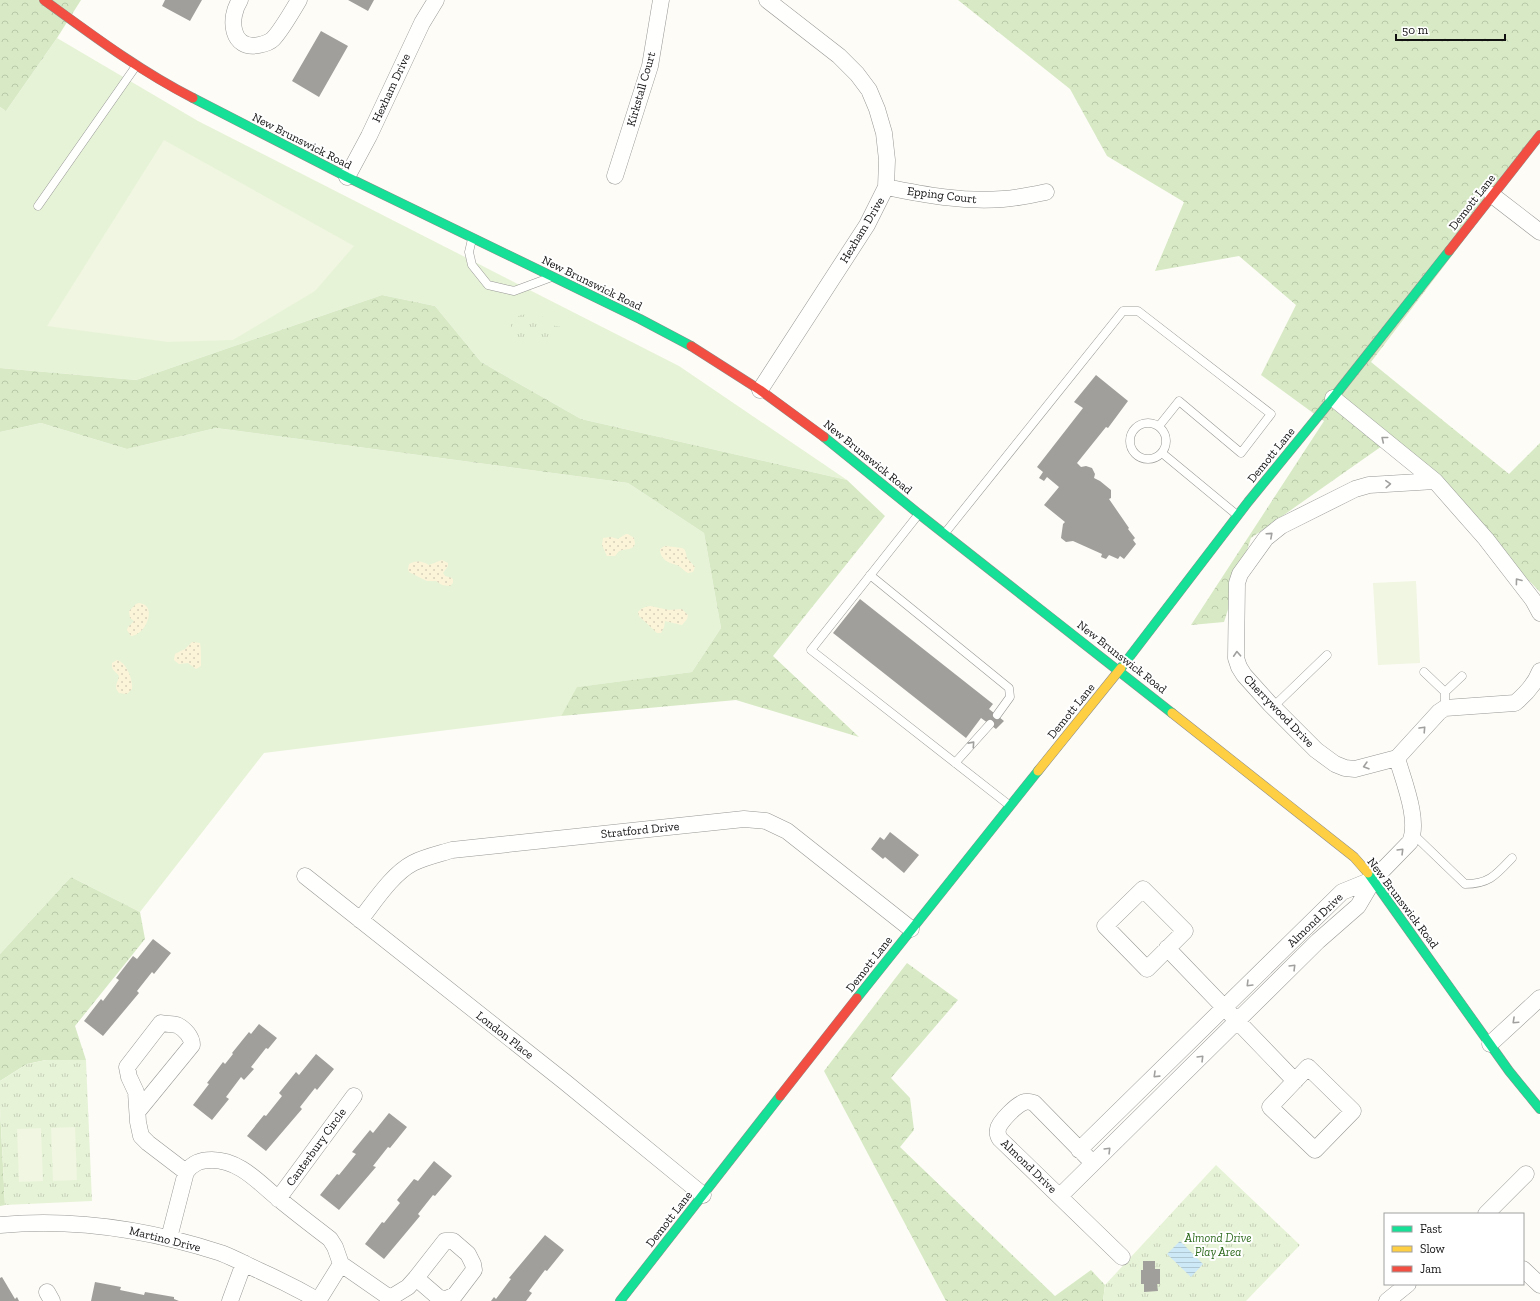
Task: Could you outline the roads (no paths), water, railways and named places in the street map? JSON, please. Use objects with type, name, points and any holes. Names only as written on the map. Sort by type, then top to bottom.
[{"type":"street","name":"New Brunswick Road","points":[[44,0],[100,41],[179,91],[347,177],[640,319],[696,349],[760,390],[817,431],[918,514],[1119,670],[1354,857],[1374,879],[1490,1044],[1540,1109]]},
{"type":"street","points":[[240,0],[234,12],[234,28],[238,40],[245,45],[253,46],[264,44],[273,39],[299,0]]},
{"type":"street","name":"Hexham Drive","points":[[347,177],[369,136],[422,23],[436,0]]},
{"type":"street","name":"Kirkstall Court","points":[[615,176],[650,66],[661,0]]},
{"type":"street","name":"Hexham Drive","points":[[760,390],[867,225],[886,187],[887,160],[884,133],[877,108],[869,90],[857,74],[839,56],[767,0]]},
{"type":"street","name":"Demott Lane","points":[[620,1301],[912,929],[1119,670],[1238,516],[1333,398],[1540,134]]},
{"type":"street","name":"Epping Court","points":[[886,187],[932,196],[969,200],[1004,199],[1046,192]]},
{"type":"street","points":[[1492,195],[1540,232]]},
{"type":"street","points":[[1333,398],[1436,481],[1486,539],[1532,600],[1540,614]]},
{"type":"street","name":"Cherrywood Drive","points":[[1396,758],[1355,769],[1345,768],[1335,764],[1316,750],[1273,707],[1238,667],[1236,658],[1237,583],[1240,574],[1266,538],[1281,526],[1355,489],[1369,486],[1436,481]]},
{"type":"street","points":[[1374,879],[1410,842],[1413,834],[1414,817],[1396,758],[1439,712],[1445,708],[1515,703],[1536,681],[1540,671]]},
{"type":"street","name":"Stratford Drive","points":[[360,920],[397,875],[412,864],[426,857],[452,850],[744,819],[766,821],[787,831],[912,929]]},
{"type":"street","name":"London Place","points":[[305,876],[564,1082],[703,1196]]},
{"type":"street","name":"Almond Drive","points":[[1079,1150],[1342,892],[1374,879]]},
{"type":"street","name":"Almond Drive","points":[[1060,1196],[1318,941],[1358,906],[1374,879]]},
{"type":"street","points":[[1143,889],[1185,931],[1167,948],[1147,969],[1105,926],[1143,889]]},
{"type":"street","points":[[1167,948],[1224,1009],[1295,1081]]},
{"type":"street","points":[[1490,1044],[1540,998]]},
{"type":"street","points":[[138,1111],[192,1045],[192,1040],[188,1034],[177,1026],[161,1023],[127,1067],[129,1078],[136,1092],[138,1122],[142,1136],[148,1144],[186,1172],[169,1238]]},
{"type":"street","points":[[1308,1067],[1353,1111],[1315,1150],[1270,1107],[1295,1081],[1308,1067]]},
{"type":"street","name":"Canterbury Circle","points":[[278,1199],[354,1096]]},
{"type":"street","name":"Almond Drive","points":[[1094,1164],[1034,1103],[1025,1101],[1000,1123],[998,1134],[1000,1139],[1122,1257]]},
{"type":"street","name":"Canterbury Circle","points":[[186,1172],[193,1164],[203,1160],[222,1160],[244,1169],[278,1199],[330,1239],[336,1247],[341,1264]]},
{"type":"street","points":[[1487,1213],[1526,1174]]},
{"type":"street","name":"Martino Drive","points":[[0,1225],[50,1222],[123,1229],[169,1238],[222,1254],[244,1263],[296,1288],[319,1301]]},
{"type":"street","points":[[230,1301],[244,1263]]},
{"type":"street","points":[[319,1301],[341,1264],[390,1298],[408,1287],[416,1278]]},
{"type":"street","points":[[1524,1270],[1540,1285]]},
{"type":"street","points":[[1387,1301],[1407,1285]]},
{"type":"lane","points":[[38,206],[137,65]]},
{"type":"lane","points":[[472,238],[469,252],[472,265],[488,285],[514,291],[552,277]]},
{"type":"lane","points":[[944,533],[1123,311],[1138,311],[1271,414],[1241,453],[1179,401],[1159,426]]},
{"type":"lane","points":[[1147,422],[1159,426],[1166,435],[1167,442],[1162,453],[1152,459],[1140,457],[1135,454],[1130,443],[1132,431],[1136,426],[1147,422]]},
{"type":"lane","points":[[1162,453],[1238,516]]},
{"type":"lane","points":[[918,514],[811,650],[1010,806]]},
{"type":"lane","points":[[870,575],[1009,688],[1010,697],[997,715]]},
{"type":"lane","points":[[1273,707],[1328,654]]},
{"type":"lane","points":[[1424,672],[1444,692],[1445,708]]},
{"type":"lane","points":[[1444,692],[1462,676]]},
{"type":"lane","points":[[955,763],[990,724]]},
{"type":"lane","points":[[1413,834],[1465,884],[1477,884],[1493,878],[1512,858]]},
{"type":"water","points":[[1180,1241],[1203,1264],[1191,1277],[1167,1254]]},
{"type":"park label","name":"Almond Drive Play Area","points":[[1218,1245]]}]
